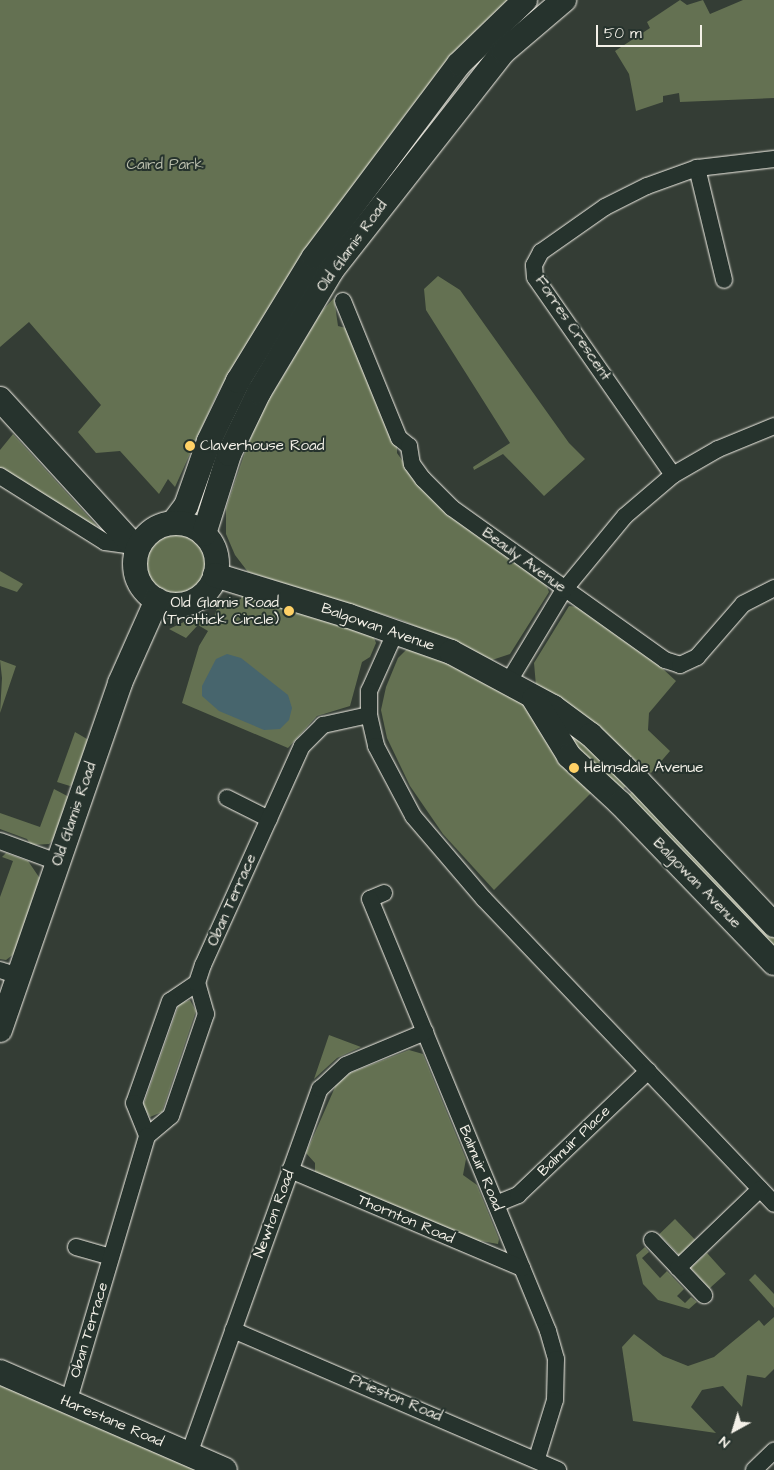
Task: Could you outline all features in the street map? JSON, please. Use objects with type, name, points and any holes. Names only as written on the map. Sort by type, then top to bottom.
[{"type":"street","name":"Old Glamis Road","points":[[173,523],[186,506],[209,441],[238,381],[314,257],[459,64],[525,0]]},
{"type":"street","name":"Old Glamis Road","points":[[204,534],[229,454],[259,392],[332,270],[463,99],[504,51],[553,3]]},
{"type":"street","name":"Forres Crescent","points":[[673,475],[535,277],[534,265],[541,252],[605,207],[647,186],[698,168],[774,159]]},
{"type":"street","points":[[698,168],[724,280]]},
{"type":"street","name":"Beauly Avenue","points":[[343,312],[399,438],[409,446],[412,464],[423,479],[452,508],[664,660],[680,665],[697,657],[743,604],[774,588]]},
{"type":"street","points":[[0,399],[136,548],[138,580],[157,600],[186,604],[204,593],[215,575],[217,560],[204,534],[190,526],[173,523],[152,531],[136,548]]},
{"type":"street","points":[[509,681],[564,590],[625,516],[673,475],[718,449],[774,426]]},
{"type":"street","points":[[0,476],[105,542],[136,548]]},
{"type":"street","name":"Balgowan Avenue","points":[[215,575],[396,631],[509,681],[591,735],[639,782],[774,925]]},
{"type":"street","name":"Old Glamis Road","points":[[0,1030],[9,973],[57,862],[120,683],[157,600]]},
{"type":"street","points":[[396,631],[369,691],[369,715],[376,746],[413,816],[440,851],[774,1204]]},
{"type":"street","name":"Balgowan Avenue","points":[[533,697],[569,756],[620,803],[774,963]]},
{"type":"street","name":"Oban Terrace","points":[[197,982],[302,746],[312,734],[338,719],[369,715]]},
{"type":"street","points":[[620,803],[625,789],[639,782]]},
{"type":"street","points":[[228,798],[269,818]]},
{"type":"street","points":[[0,841],[57,862]]},
{"type":"street","name":"Balmuir Road","points":[[384,893],[370,899],[522,1268],[556,1359],[555,1400],[537,1458]]},
{"type":"street","points":[[197,982],[206,1014],[171,1116],[147,1136],[134,1103],[170,1001],[197,982]]},
{"type":"street","name":"Newton Road","points":[[189,1454],[320,1090],[331,1076],[358,1059],[426,1032]]},
{"type":"street","name":"Balmuir Place","points":[[496,1204],[518,1195],[648,1071]]},
{"type":"street","name":"Oban Terrace","points":[[68,1402],[147,1136]]},
{"type":"street","name":"Thornton Road","points":[[290,1170],[522,1268]]},
{"type":"street","points":[[678,1268],[760,1190]]},
{"type":"street","points":[[652,1240],[704,1295]]},
{"type":"street","points":[[76,1247],[111,1257]]},
{"type":"street","name":"Prieston Road","points":[[233,1330],[537,1458],[558,1470]]},
{"type":"street","name":"Harestane Road","points":[[0,1372],[225,1470]]},
{"type":"street","points":[[754,1470],[774,1451]]},
{"type":"green space","name":"Caird Park","points":[[0,0],[510,0],[411,107],[289,275],[217,394],[175,487],[168,479],[159,494],[120,451],[96,453],[78,432],[101,405],[29,322],[0,347]]},
{"type":"green space","points":[[680,0],[687,5],[703,0],[710,14],[743,0],[774,0],[774,98],[680,102],[679,93],[663,96],[663,102],[636,111],[629,74],[615,51],[650,28],[647,22]]},
{"type":"green space","points":[[438,276],[460,290],[569,443],[585,459],[544,496],[503,454],[474,470],[473,467],[510,443],[426,310],[424,289]]},
{"type":"green space","points":[[334,298],[338,326],[346,328],[397,443],[397,453],[418,483],[545,582],[549,592],[510,654],[492,660],[401,620],[248,572],[235,555],[226,534],[226,508],[246,449],[263,409],[320,313]]},
{"type":"green space","points":[[13,434],[96,525],[93,529],[0,470],[0,450]]},
{"type":"green space","points":[[169,533],[181,533],[197,542],[204,552],[206,564],[204,576],[197,586],[181,595],[169,595],[158,590],[149,581],[144,570],[144,558],[149,547],[158,538]]},
{"type":"green space","points":[[0,571],[23,584],[17,592],[0,586]]},
{"type":"green space","points":[[242,592],[373,635],[376,643],[370,657],[362,662],[350,706],[317,716],[288,748],[182,703],[199,646],[208,631],[198,625],[186,638],[169,629],[186,621],[213,619],[217,609],[241,599]]},
{"type":"green space","points":[[569,606],[578,607],[650,657],[676,681],[649,713],[648,730],[670,751],[651,773],[568,706],[536,686],[534,663]]},
{"type":"green space","points":[[406,650],[418,650],[515,693],[592,792],[494,890],[443,834],[410,786],[387,738],[381,710],[386,687],[398,658]]},
{"type":"green space","points":[[0,660],[16,666],[0,713],[2,678]]},
{"type":"green space","points":[[550,710],[630,781],[618,795],[594,773]]},
{"type":"green space","points":[[75,732],[87,739],[89,746],[76,783],[70,786],[57,782]]},
{"type":"green space","points":[[54,789],[71,798],[59,834],[49,844],[31,845],[27,839],[0,829],[0,813],[40,827]]},
{"type":"green space","points":[[635,789],[774,930],[774,957],[626,797]]},
{"type":"green space","points":[[6,853],[28,861],[41,880],[19,950],[6,960],[0,959],[0,897],[13,861],[2,857]]},
{"type":"green space","points":[[190,1000],[196,1011],[162,1112],[150,1117],[143,1106],[179,1004]]},
{"type":"green space","points":[[329,1035],[361,1047],[337,1058],[314,1079]]},
{"type":"green space","points":[[409,1050],[423,1054],[466,1159],[463,1175],[477,1185],[499,1239],[498,1244],[481,1241],[479,1245],[315,1176],[315,1163],[306,1153],[336,1085],[350,1073]]},
{"type":"green space","points":[[675,1219],[695,1240],[679,1255],[659,1234]]},
{"type":"green space","points":[[645,1247],[649,1252],[642,1258],[660,1278],[667,1271],[684,1289],[677,1296],[685,1303],[691,1297],[697,1302],[689,1309],[658,1300],[643,1284],[636,1255]]},
{"type":"green space","points":[[707,1253],[726,1274],[709,1289],[691,1268]]},
{"type":"green space","points":[[755,1274],[774,1294],[774,1308],[749,1280]]},
{"type":"green space","points":[[774,1317],[774,1369],[765,1378],[747,1375],[742,1407],[723,1386],[702,1390],[691,1407],[716,1433],[633,1421],[622,1347],[634,1334],[663,1356],[688,1366],[714,1357],[759,1320],[764,1326]]},
{"type":"green space","points":[[0,1381],[162,1451],[195,1470],[0,1470]]},
{"type":"water","points":[[227,654],[241,658],[288,695],[292,708],[289,720],[280,729],[264,730],[219,711],[202,696],[202,686],[216,659]]},
{"type":"place","name":"Claverhouse Road","points":[[190,446]]},
{"type":"place","name":"Old Glamis Road (Trottick Circle)","points":[[289,611]]},
{"type":"place","name":"Helmsdale Avenue","points":[[574,768]]}]
